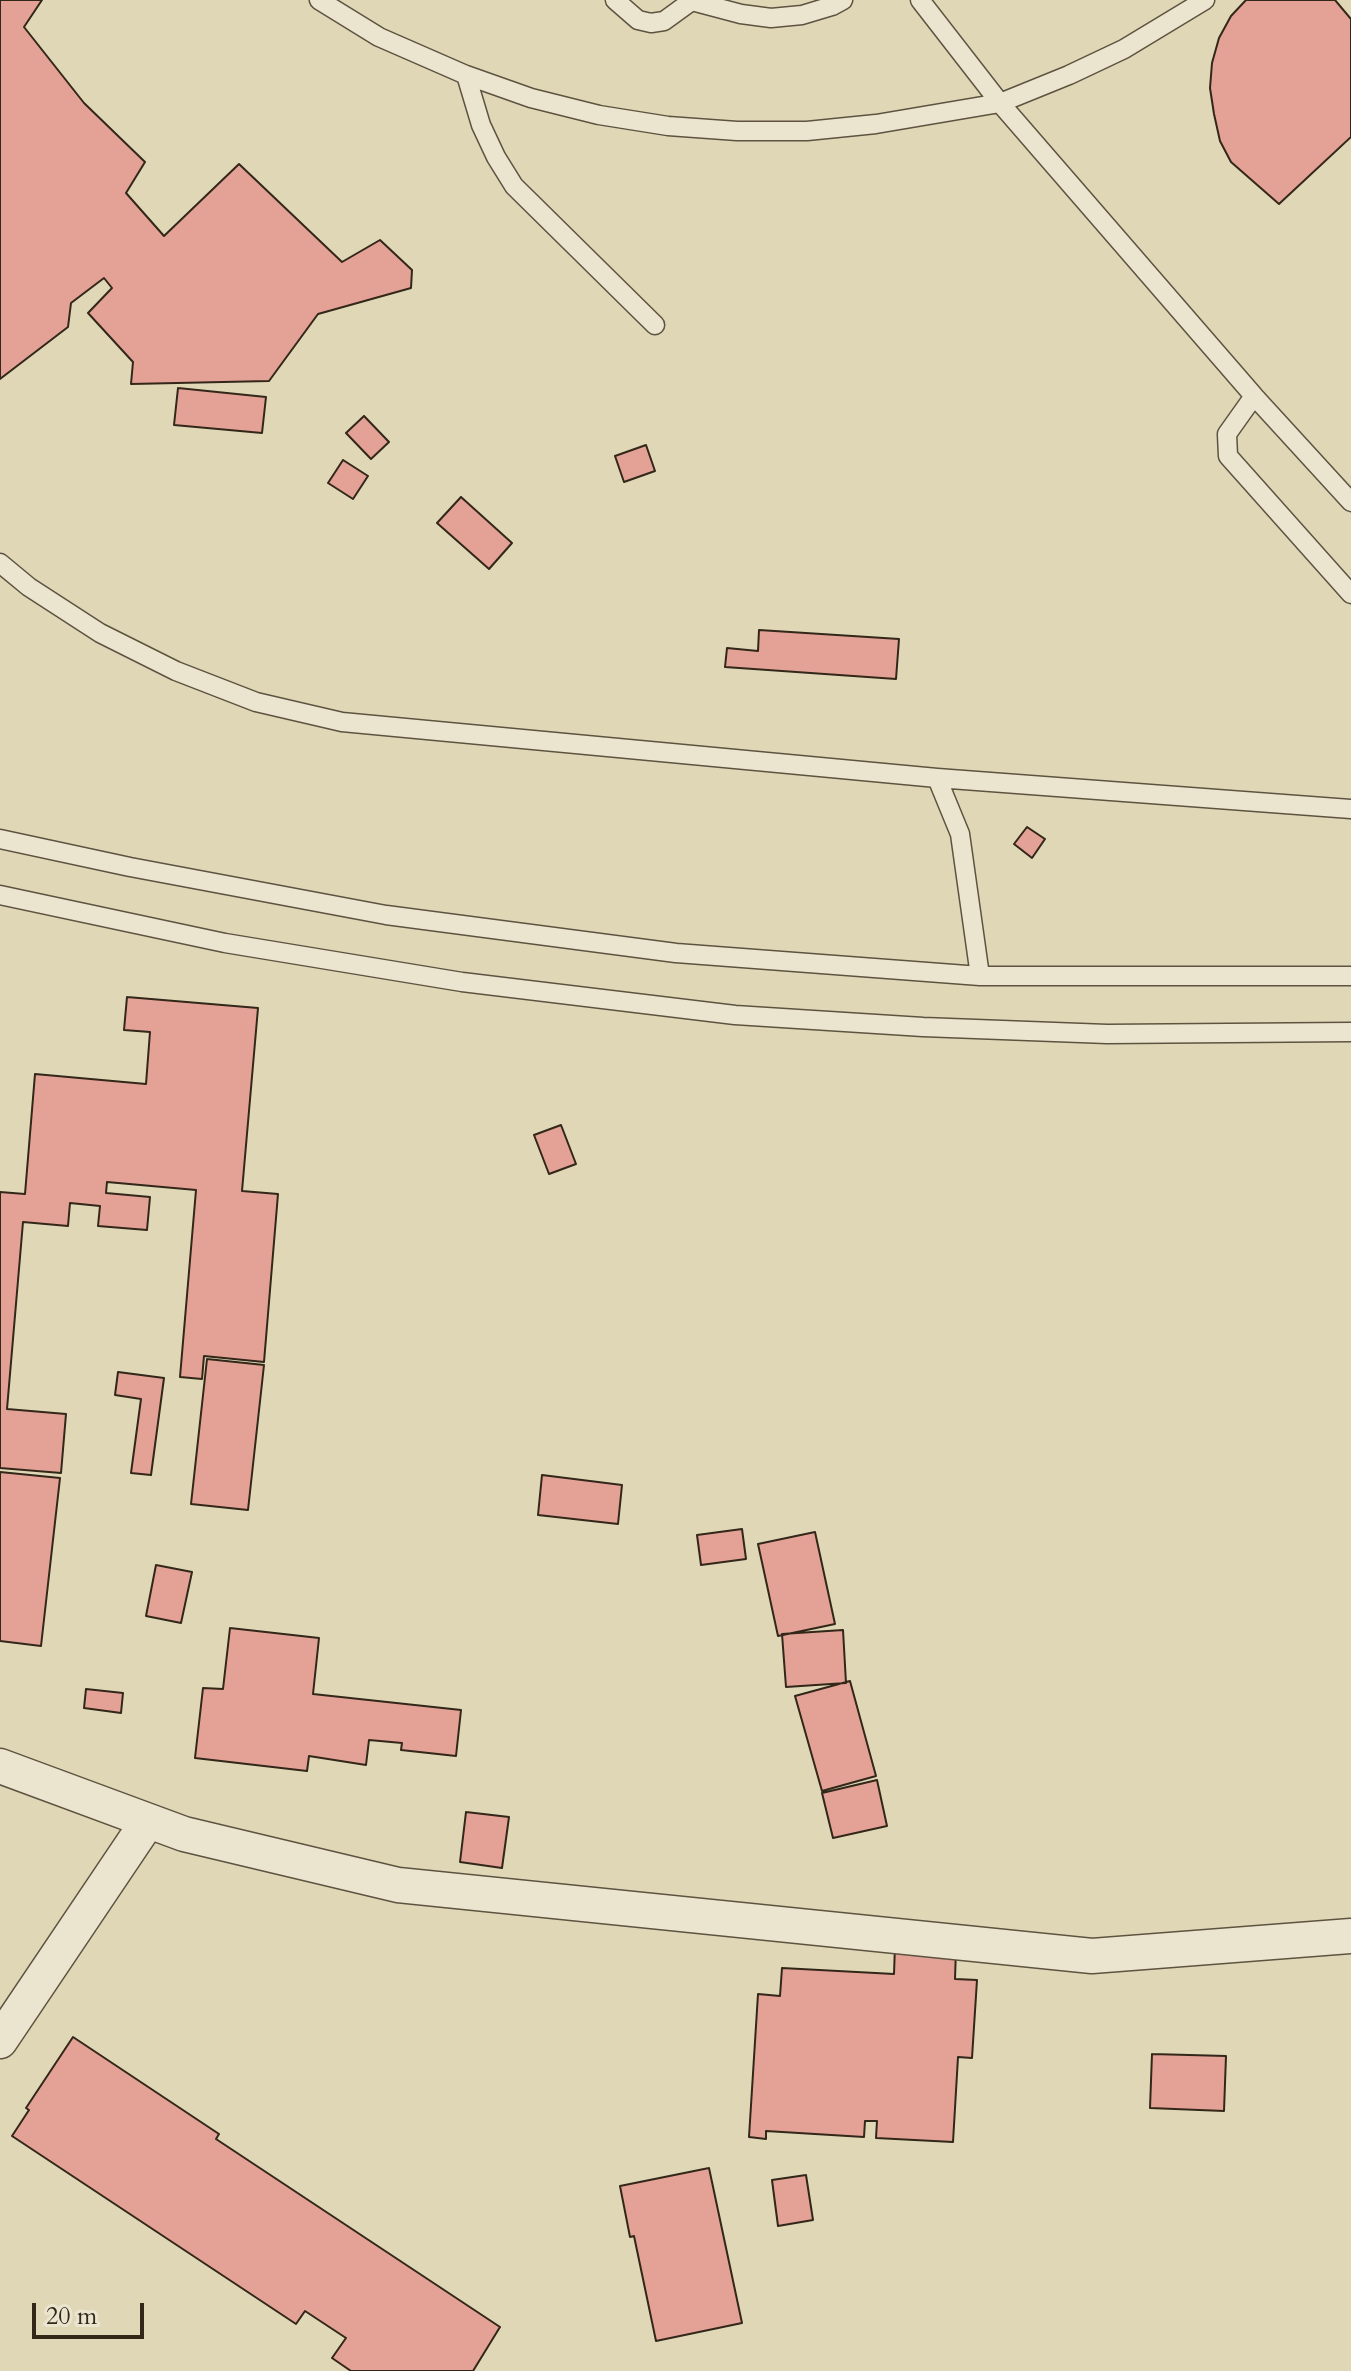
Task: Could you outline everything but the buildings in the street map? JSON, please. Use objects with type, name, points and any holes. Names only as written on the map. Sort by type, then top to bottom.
[{"type":"street","points":[[0,1766],[184,1834],[398,1885],[1092,1956],[1351,1936]]},
{"type":"street","points":[[0,2041],[148,1821]]},
{"type":"lane","points":[[319,0],[379,37],[466,75],[531,98],[599,115],[668,126],[737,131],[807,131],[876,124],[1000,103],[1124,49],[1205,0]]},
{"type":"lane","points":[[615,0],[638,20],[651,23],[664,21],[692,1],[741,14],[771,18],[802,15],[843,0]]},
{"type":"lane","points":[[920,0],[1000,103],[1254,396],[1351,502]]},
{"type":"lane","points":[[466,75],[481,125],[514,186],[655,325]]},
{"type":"lane","points":[[1254,396],[1227,434],[1228,456],[1351,594]]},
{"type":"lane","points":[[0,563],[29,587],[100,633],[176,671],[256,702],[342,722],[937,778],[1351,809]]},
{"type":"lane","points":[[937,778],[960,834],[980,976]]},
{"type":"lane","points":[[0,839],[386,915],[676,953],[980,976],[1351,976]]},
{"type":"lane","points":[[0,895],[225,943],[462,982],[735,1015],[1107,1034],[1351,1032]]}]
